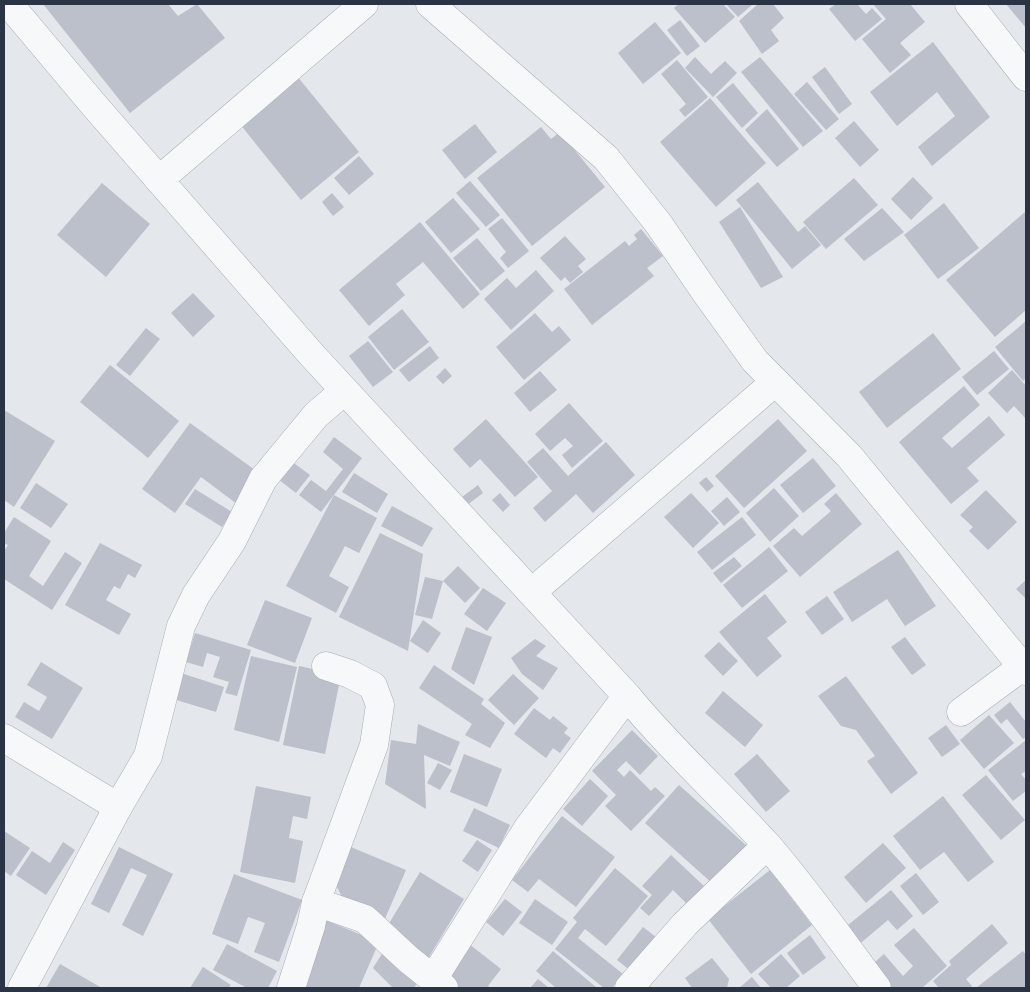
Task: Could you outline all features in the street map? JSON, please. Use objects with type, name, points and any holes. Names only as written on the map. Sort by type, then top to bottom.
[{"type":"street","points":[[9,4],[159,180],[344,391],[532,592],[627,696],[656,731],[767,845],[804,890],[877,988]]},
{"type":"street","points":[[159,180],[364,4]]},
{"type":"street","points":[[430,4],[606,158],[658,223],[755,361],[849,456],[1024,669],[962,712]]},
{"type":"street","points":[[969,4],[1026,77]]},
{"type":"street","points":[[532,592],[775,382]]},
{"type":"street","points":[[22,988],[118,807],[148,756],[181,626],[196,595],[240,526],[263,479],[316,415],[344,391]]},
{"type":"street","points":[[291,988],[311,926],[316,902],[374,745],[380,704],[373,686],[350,674],[326,666]]},
{"type":"street","points":[[316,902],[365,919],[408,959],[439,983],[528,828],[627,696]]},
{"type":"street","points":[[4,738],[118,807]]},
{"type":"street","points":[[629,988],[686,924],[767,845]]},
{"type":"building","points":[[43,4],[168,4],[178,16],[197,4],[225,38],[130,113]]},
{"type":"building","points":[[679,4],[723,4],[735,17],[705,43],[674,8]]},
{"type":"building","points":[[726,4],[753,4],[738,17]]},
{"type":"building","points":[[758,4],[773,4],[784,18],[771,30],[779,41],[762,54],[739,21]]},
{"type":"building","points":[[836,4],[857,4],[866,14],[872,8],[882,19],[855,41],[829,9]]},
{"type":"building","points":[[873,4],[910,4],[925,22],[900,43],[911,55],[890,73],[862,39],[886,19]]},
{"type":"building","points":[[1006,4],[1026,4],[1026,28]]},
{"type":"building","points":[[680,20],[700,46],[687,56],[667,30]]},
{"type":"building","points":[[655,22],[681,53],[643,84],[618,53]]},
{"type":"building","points":[[933,42],[990,117],[932,166],[918,147],[955,116],[937,92],[897,126],[870,92]]},
{"type":"building","points":[[695,57],[711,74],[725,61],[737,73],[713,97],[685,68]]},
{"type":"building","points":[[760,57],[823,131],[803,147],[741,72]]},
{"type":"building","points":[[677,60],[708,97],[685,117],[679,110],[686,104],[661,74]]},
{"type":"building","points":[[825,67],[852,104],[839,114],[812,77]]},
{"type":"building","points":[[297,76],[359,152],[301,200],[239,123]]},
{"type":"building","points":[[807,82],[839,119],[826,130],[794,94]]},
{"type":"building","points":[[733,83],[758,113],[742,128],[716,97]]},
{"type":"building","points":[[710,98],[766,163],[716,207],[660,142]]},
{"type":"building","points":[[767,109],[799,149],[777,167],[745,130]]},
{"type":"building","points":[[854,121],[879,150],[860,167],[835,138]]},
{"type":"building","points":[[475,124],[497,152],[465,179],[442,150]]},
{"type":"building","points":[[541,127],[551,139],[560,132],[605,187],[532,246],[477,178]]},
{"type":"building","points":[[359,156],[374,174],[349,195],[334,178]]},
{"type":"building","points":[[913,177],[933,198],[911,220],[891,199]]},
{"type":"building","points":[[854,178],[878,205],[826,249],[803,222]]},
{"type":"building","points":[[470,181],[500,215],[486,227],[456,193]]},
{"type":"building","points":[[758,182],[798,232],[805,226],[821,245],[792,269],[736,200]]},
{"type":"building","points":[[102,183],[150,224],[106,277],[57,235]]},
{"type":"building","points":[[332,193],[344,207],[333,216],[322,202]]},
{"type":"building","points":[[453,198],[480,229],[451,253],[425,222]]},
{"type":"building","points":[[944,203],[979,248],[938,279],[904,235]]},
{"type":"building","points":[[740,207],[783,277],[761,288],[719,222]]},
{"type":"building","points":[[882,208],[904,232],[864,261],[844,239]]},
{"type":"building","points":[[1026,211],[1026,310],[995,337],[946,280]]},
{"type":"building","points":[[502,218],[529,251],[508,268],[500,258],[506,252],[488,229]]},
{"type":"building","points":[[420,222],[480,294],[463,309],[423,262],[396,284],[405,295],[369,326],[339,290]]},
{"type":"building","points":[[641,229],[663,256],[647,268],[654,276],[592,325],[564,289],[625,241],[629,246],[637,239],[634,235]]},
{"type":"building","points":[[565,236],[586,259],[578,266],[583,272],[570,283],[565,277],[561,281],[540,258]]},
{"type":"building","points":[[477,238],[505,271],[481,291],[453,258]]},
{"type":"building","points":[[536,270],[554,291],[511,330],[484,299],[507,278],[516,288]]},
{"type":"building","points":[[193,293],[215,316],[193,337],[171,313]]},
{"type":"building","points":[[402,309],[429,342],[394,370],[368,337]]},
{"type":"building","points":[[535,313],[552,332],[559,326],[571,340],[524,380],[496,347]]},
{"type":"building","points":[[1026,321],[1026,378],[1023,381],[995,347]]},
{"type":"building","points":[[146,328],[160,339],[130,376],[116,365]]},
{"type":"building","points":[[933,333],[961,369],[887,428],[859,392]]},
{"type":"building","points":[[368,341],[393,372],[373,387],[349,356]]},
{"type":"building","points":[[430,346],[439,358],[409,382],[399,370]]},
{"type":"building","points":[[994,351],[1009,369],[977,395],[962,377]]},
{"type":"building","points":[[110,365],[179,421],[148,458],[80,402]]},
{"type":"building","points":[[445,368],[452,376],[443,384],[436,377]]},
{"type":"building","points":[[1012,370],[1026,386],[1026,419],[1014,406],[1007,413],[988,393]]},
{"type":"building","points":[[540,371],[557,390],[530,412],[514,393]]},
{"type":"building","points":[[964,386],[980,405],[942,438],[952,448],[989,416],[1005,435],[967,468],[979,481],[951,504],[899,442]]},
{"type":"building","points":[[569,403],[603,441],[572,468],[562,455],[573,446],[565,438],[550,451],[535,434]]},
{"type":"building","points":[[4,410],[55,441],[14,507],[4,500]]},
{"type":"building","points":[[486,419],[538,477],[515,497],[480,459],[470,468],[453,449]]},
{"type":"building","points":[[778,419],[807,451],[744,508],[715,476]]},
{"type":"building","points":[[190,423],[259,473],[237,504],[201,477],[175,513],[142,489]]},
{"type":"building","points":[[334,437],[362,458],[321,512],[299,495],[311,480],[326,491],[343,469],[323,452]]},
{"type":"building","points":[[606,442],[635,475],[593,513],[576,494],[545,522],[533,508],[552,491],[527,462],[543,448],[568,476]]},
{"type":"building","points":[[287,458],[310,475],[296,493],[274,476]]},
{"type":"building","points":[[813,458],[836,486],[803,513],[780,485]]},
{"type":"building","points":[[354,473],[388,494],[377,513],[342,492]]},
{"type":"building","points":[[706,477],[714,486],[707,492],[699,483]]},
{"type":"building","points":[[36,483],[68,504],[51,528],[20,508]]},
{"type":"building","points":[[478,485],[483,493],[467,505],[462,497]]},
{"type":"building","points":[[774,488],[799,516],[770,542],[746,513]]},
{"type":"building","points":[[195,489],[232,512],[222,527],[185,504]]},
{"type":"building","points":[[986,490],[1017,522],[988,550],[969,531],[973,527],[960,515]]},
{"type":"building","points":[[500,493],[510,505],[503,512],[492,500]]},
{"type":"building","points":[[691,493],[719,523],[693,548],[664,517]]},
{"type":"building","points":[[836,493],[862,524],[800,577],[773,546],[794,528],[802,536],[831,511],[824,504]]},
{"type":"building","points":[[334,495],[377,518],[359,553],[345,546],[329,576],[349,587],[336,613],[286,586]]},
{"type":"building","points":[[727,497],[740,512],[724,526],[711,511]]},
{"type":"building","points":[[392,506],[433,528],[422,547],[381,526]]},
{"type":"building","points":[[14,517],[51,541],[29,576],[43,586],[65,552],[82,563],[52,610],[4,579],[4,551],[8,545],[4,543],[4,533]]},
{"type":"building","points":[[742,517],[756,535],[712,570],[697,552]]},
{"type":"building","points":[[380,533],[423,554],[408,651],[339,617]]},
{"type":"building","points":[[100,543],[142,565],[135,578],[128,574],[120,589],[114,586],[106,600],[131,614],[119,635],[65,605]]},
{"type":"building","points":[[769,547],[788,571],[742,608],[723,585]]},
{"type":"building","points":[[898,550],[936,606],[905,626],[887,599],[852,622],[833,592]]},
{"type":"building","points":[[734,557],[742,566],[721,583],[713,573]]},
{"type":"building","points":[[458,566],[480,588],[465,603],[443,581]]},
{"type":"building","points":[[425,577],[443,581],[432,619],[415,615]]},
{"type":"building","points":[[1026,580],[1026,599],[1016,589]]},
{"type":"building","points":[[483,588],[506,603],[487,631],[464,614]]},
{"type":"building","points":[[765,594],[787,622],[767,638],[782,656],[757,677],[719,632]]},
{"type":"building","points":[[827,596],[844,619],[822,635],[805,612]]},
{"type":"building","points":[[265,600],[312,618],[295,663],[247,645]]},
{"type":"building","points":[[423,620],[441,633],[428,653],[410,641]]},
{"type":"building","points":[[466,627],[492,637],[474,685],[451,669]]},
{"type":"building","points":[[195,633],[251,650],[237,696],[225,693],[229,682],[213,677],[220,657],[207,653],[203,667],[186,662]]},
{"type":"building","points":[[905,637],[926,665],[912,675],[891,647]]},
{"type":"building","points":[[535,639],[546,646],[536,656],[558,668],[543,690],[522,674],[511,658]]},
{"type":"building","points":[[719,642],[738,661],[723,676],[704,656]]},
{"type":"building","points":[[251,656],[297,667],[279,742],[234,730]]},
{"type":"building","points":[[41,662],[83,688],[52,739],[15,717],[24,702],[39,711],[47,697],[27,685]]},
{"type":"building","points":[[434,665],[484,699],[481,704],[505,723],[490,748],[465,735],[472,724],[419,688]]},
{"type":"building","points":[[299,666],[341,675],[325,754],[283,745]]},
{"type":"building","points":[[181,673],[224,687],[216,712],[173,699]]},
{"type":"building","points":[[513,674],[539,698],[514,725],[488,700]]},
{"type":"building","points":[[846,676],[918,773],[891,794],[867,761],[875,756],[856,730],[841,726],[818,696]]},
{"type":"building","points":[[723,691],[763,725],[745,747],[705,713]]},
{"type":"building","points":[[1010,702],[1026,722],[1026,737],[1023,739],[1007,719],[1001,724],[994,715]]},
{"type":"building","points":[[534,708],[550,720],[553,716],[568,728],[564,733],[571,738],[560,753],[553,748],[546,758],[514,734]]},
{"type":"building","points":[[989,715],[1014,743],[984,769],[960,740]]},
{"type":"building","points":[[418,724],[460,742],[450,766],[424,755],[426,809],[385,784],[391,740],[416,744]]},
{"type":"building","points":[[946,725],[960,744],[942,757],[928,738]]},
{"type":"building","points":[[632,730],[658,756],[640,775],[626,761],[617,770],[624,777],[630,770],[651,791],[655,787],[665,796],[631,831],[605,806],[616,795],[592,771]]},
{"type":"building","points":[[1026,740],[1026,771],[1021,774],[1026,780],[1026,791],[1013,801],[988,770]]},
{"type":"building","points":[[464,754],[502,769],[487,807],[450,792]]},
{"type":"building","points":[[757,754],[790,791],[766,812],[734,774]]},
{"type":"building","points":[[438,763],[452,770],[440,790],[427,783]]},
{"type":"building","points":[[986,775],[1025,820],[1001,840],[962,795]]},
{"type":"building","points":[[590,779],[608,796],[582,826],[563,809]]},
{"type":"building","points":[[679,785],[747,846],[713,884],[645,823]]},
{"type":"building","points":[[256,786],[311,797],[307,819],[293,816],[289,838],[303,841],[295,883],[240,872]]},
{"type":"building","points":[[943,796],[994,862],[968,882],[944,852],[920,870],[893,836]]},
{"type":"building","points":[[474,808],[510,825],[499,848],[463,831]]},
{"type":"building","points":[[562,816],[615,857],[576,907],[539,879],[528,892],[512,880]]},
{"type":"building","points":[[4,831],[30,848],[11,876],[4,871]]},
{"type":"building","points":[[477,840],[492,850],[478,872],[462,861]]},
{"type":"building","points":[[63,842],[75,850],[46,895],[16,875],[32,851],[50,863]]},
{"type":"building","points":[[883,843],[906,868],[866,903],[844,877]]},
{"type":"building","points":[[346,845],[406,870],[384,921],[346,905],[332,877]]},
{"type":"building","points":[[119,847],[173,874],[143,936],[122,925],[147,875],[131,868],[109,913],[91,904]]},
{"type":"building","points":[[671,855],[704,886],[687,904],[673,890],[649,916],[640,908],[652,895],[642,886]]},
{"type":"building","points":[[615,868],[648,896],[606,946],[585,929],[578,938],[623,974],[612,988],[604,988],[555,949],[577,922],[573,918]]},
{"type":"building","points":[[770,870],[812,925],[751,974],[708,919]]},
{"type":"building","points":[[420,872],[464,899],[426,962],[382,935]]},
{"type":"building","points":[[916,873],[939,902],[923,915],[900,886]]},
{"type":"building","points":[[234,874],[302,900],[279,962],[254,952],[265,923],[248,917],[238,944],[212,934]]},
{"type":"building","points":[[891,890],[913,916],[897,930],[888,920],[856,947],[842,930]]},
{"type":"building","points":[[505,899],[522,912],[503,936],[486,922]]},
{"type":"building","points":[[535,899],[568,922],[552,945],[519,923]]},
{"type":"building","points":[[325,920],[379,942],[359,988],[296,988]]},
{"type":"building","points":[[992,924],[1008,943],[966,979],[972,986],[970,988],[939,988],[933,981],[951,965],[949,961]]},
{"type":"building","points":[[643,927],[657,938],[631,971],[617,960]]},
{"type":"building","points":[[914,928],[947,966],[922,988],[883,988],[866,970],[884,954],[903,976],[913,966],[894,945]]},
{"type":"building","points":[[810,935],[826,958],[803,975],[787,953]]},
{"type":"building","points":[[227,944],[277,971],[268,988],[247,988],[213,970]]},
{"type":"building","points":[[469,944],[501,969],[488,986],[491,988],[448,988],[439,982]]},
{"type":"building","points":[[385,949],[424,973],[414,988],[393,988],[373,968]]},
{"type":"building","points":[[553,951],[597,988],[556,988],[536,971]]},
{"type":"building","points":[[1023,951],[1026,955],[1026,986],[1024,988],[976,988]]},
{"type":"building","points":[[781,954],[800,976],[786,988],[771,988],[758,974]]},
{"type":"building","points":[[712,958],[729,979],[727,988],[692,988],[685,978]]},
{"type":"building","points":[[60,964],[102,988],[46,988]]},
{"type":"building","points":[[203,967],[231,985],[228,988],[190,988]]},
{"type":"building","points":[[752,977],[761,988],[739,988]]},
{"type":"building","points":[[538,979],[549,988],[530,988]]}]
